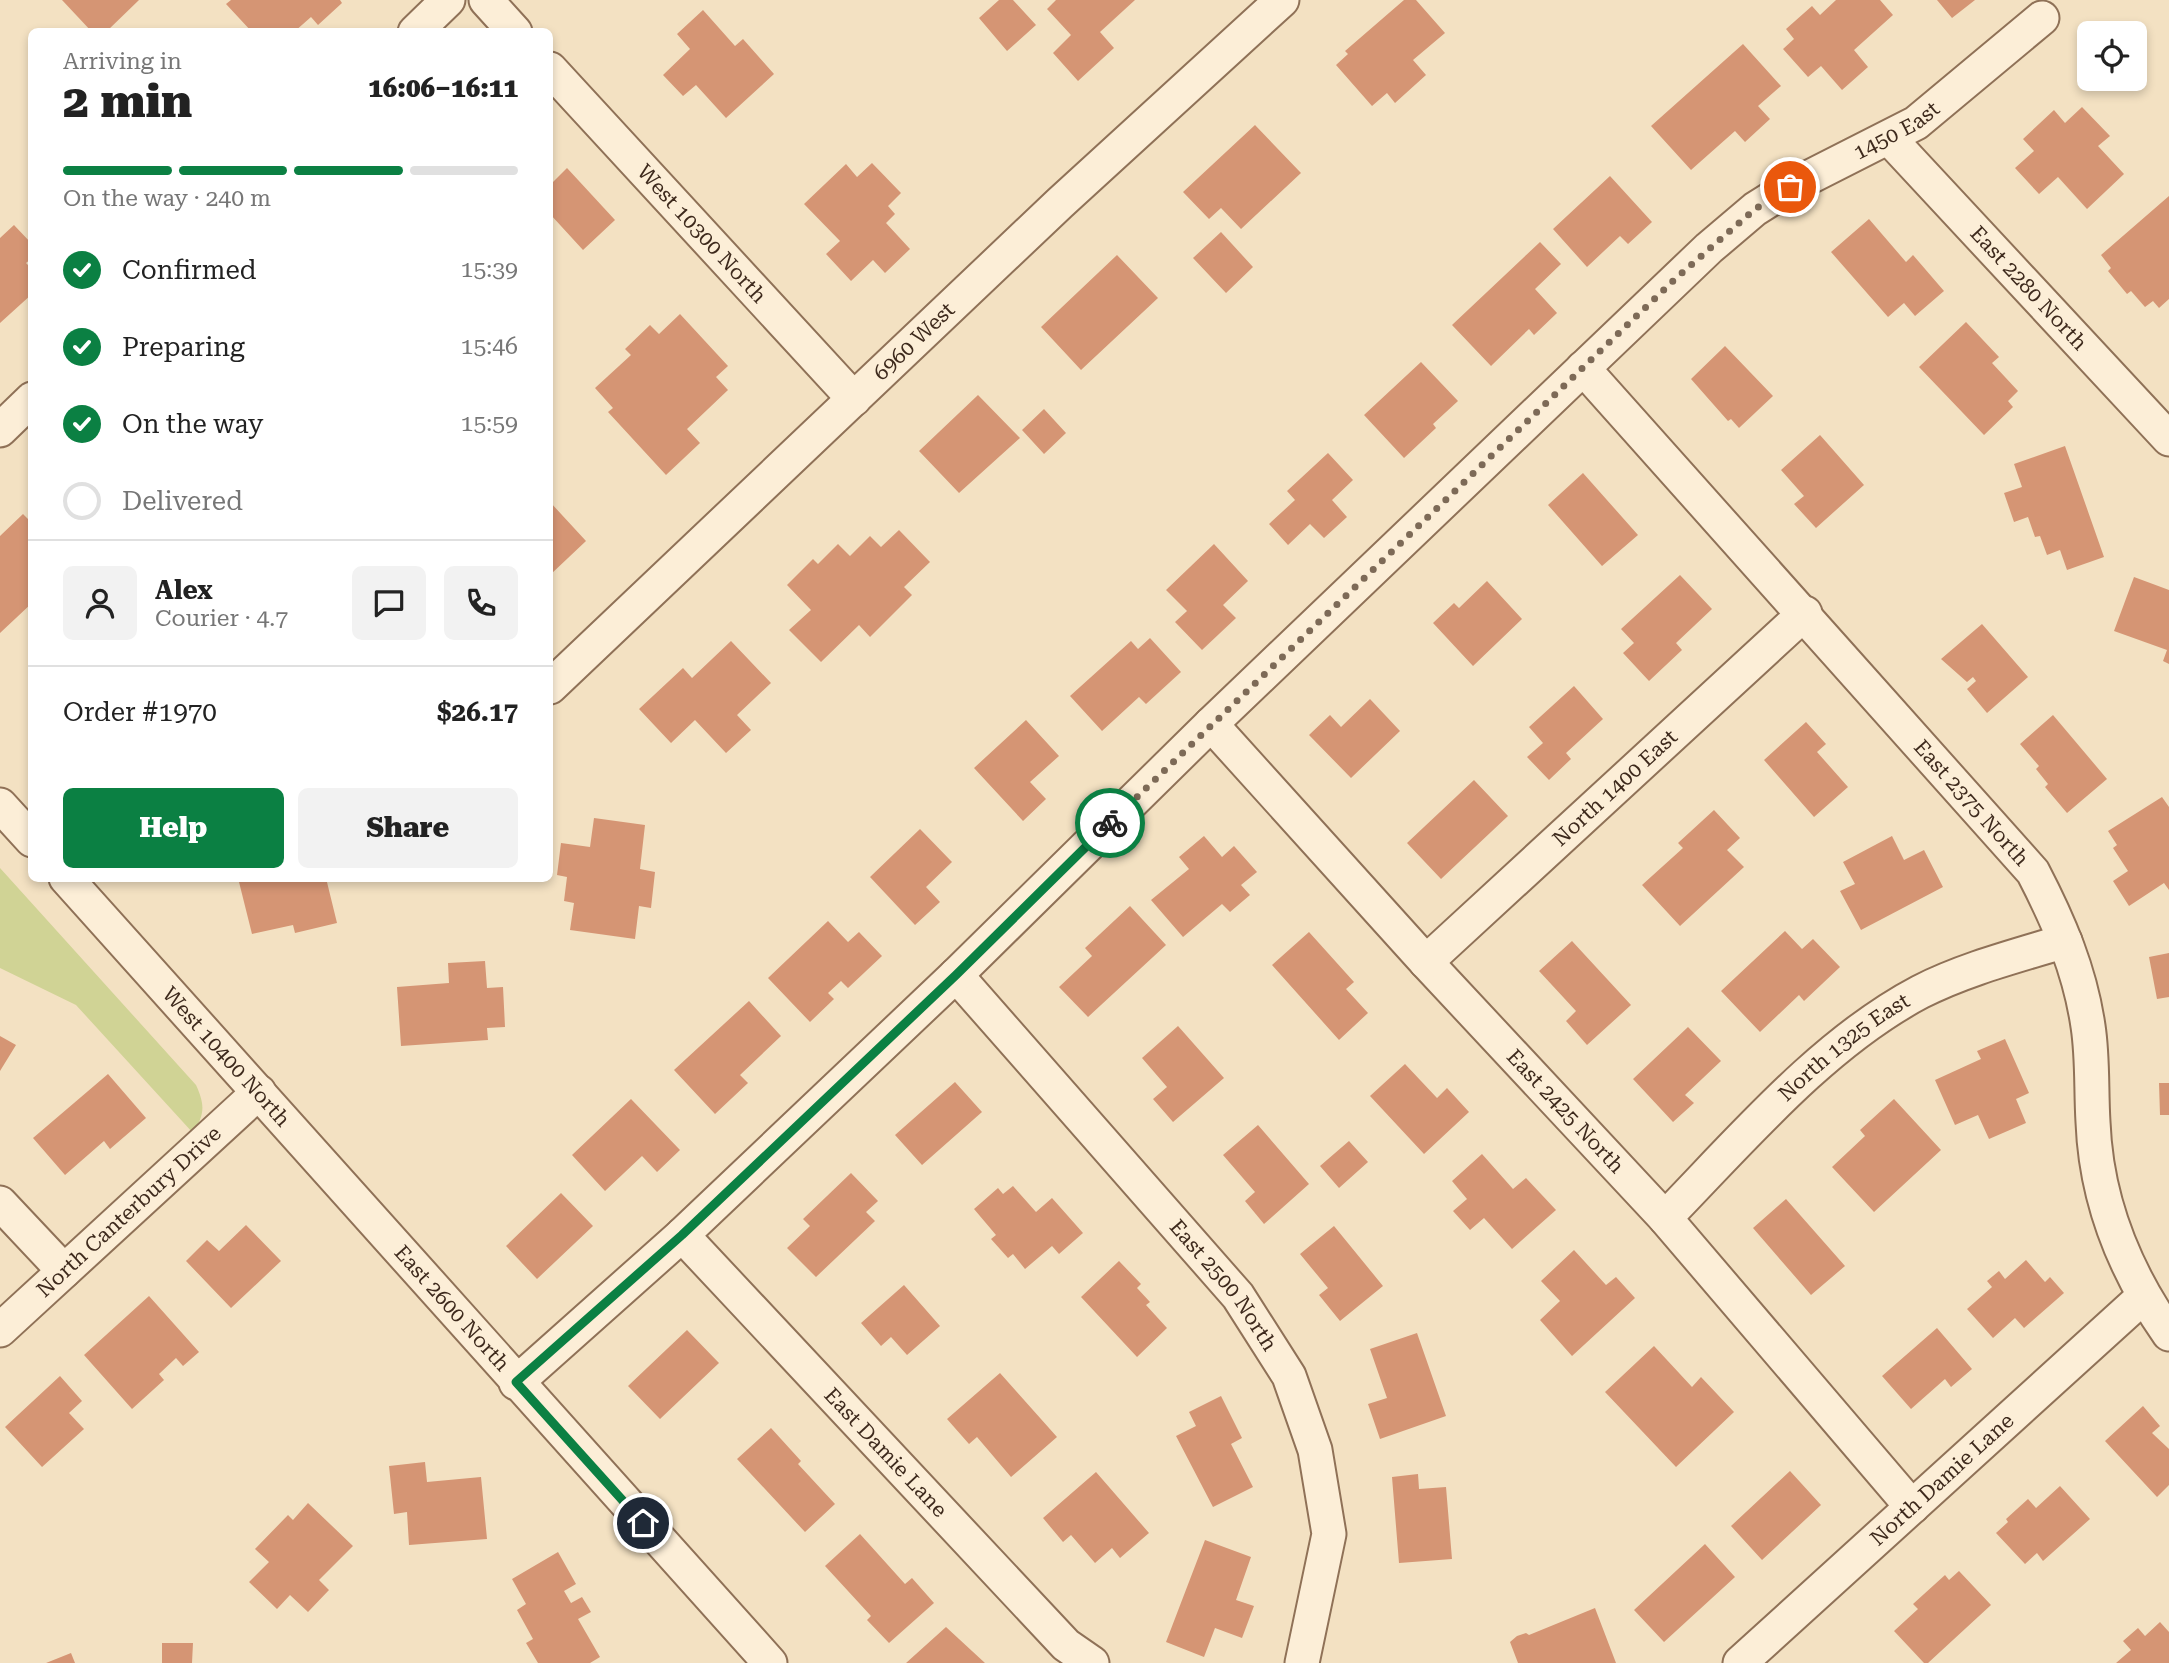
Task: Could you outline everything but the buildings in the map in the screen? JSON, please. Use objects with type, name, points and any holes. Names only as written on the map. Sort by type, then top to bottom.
[{"type":"street","points":[[419,28],[448,0]]},
{"type":"street","points":[[486,0],[511,28]]},
{"type":"street","name":"6960 West","points":[[553,684],[1097,168],[1282,0]]},
{"type":"street","name":"1450 East","points":[[516,1382],[682,1235],[956,975],[1211,723],[1675,279],[1755,209],[1790,187],[1916,123],[2042,18]]},
{"type":"street","name":"West 10300 North","points":[[553,72],[854,399]]},
{"type":"street","name":"East 2280 North","points":[[1889,138],[2169,439]]},
{"type":"street","name":"East 2375 North","points":[[1583,368],[2034,872],[2066,941],[2088,1026],[2097,1170],[2108,1214],[2124,1259],[2144,1297],[2169,1334]]},
{"type":"street","points":[[0,430],[28,404]]},
{"type":"street","name":"North 1400 East","points":[[1426,962],[1805,613]]},
{"type":"street","name":"East 2425 North","points":[[1211,723],[1426,962],[1665,1218],[1912,1507]]},
{"type":"street","points":[[0,805],[28,836]]},
{"type":"street","name":"West 10400 North","points":[[70,882],[259,1092],[385,1237]]},
{"type":"street","name":"North 1325 East","points":[[1665,1218],[1828,1054],[1870,1022],[1920,992],[1973,969],[2066,941]]},
{"type":"street","name":"East 2500 North","points":[[956,975],[1238,1296],[1289,1376],[1315,1450],[1329,1534],[1302,1663]]},
{"type":"street","name":"North Canterbury Drive","points":[[0,1330],[259,1092]]},
{"type":"street","points":[[0,1203],[64,1271]]},
{"type":"street","name":"East Damie Lane","points":[[682,1235],[1066,1645],[1092,1663]]},
{"type":"street","name":"East 2600 North","points":[[385,1237],[770,1663]]},
{"type":"street","name":"North Damie Lane","points":[[1740,1663],[2144,1297]]},
{"type":"green space","points":[[0,868],[196,1085],[202,1109],[193,1133],[76,1005],[0,968]]},
{"type":"way so far","points":[[1110,823],[1675,279],[1755,209],[1790,187]]},
{"type":"route","points":[[643,1523],[516,1382],[682,1235],[956,975],[1110,823]]}]
